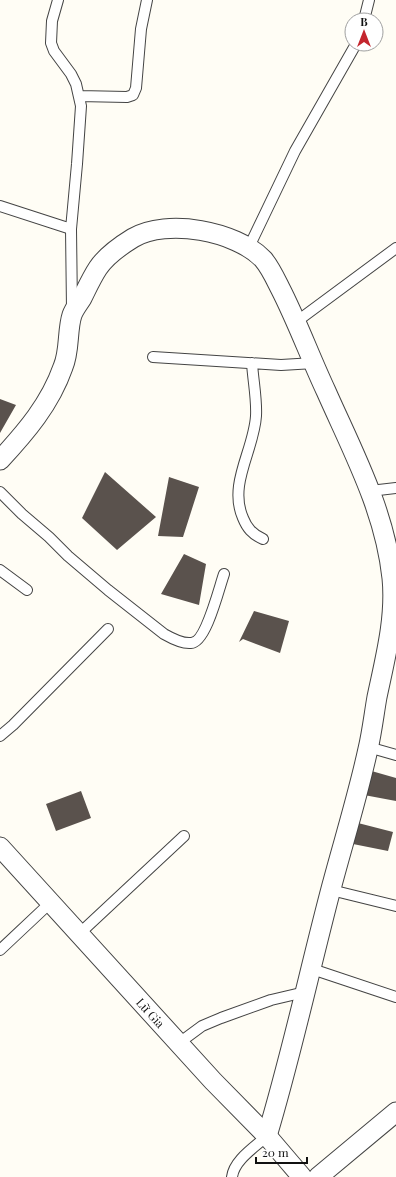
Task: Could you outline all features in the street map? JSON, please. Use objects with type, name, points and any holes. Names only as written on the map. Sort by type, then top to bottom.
[{"type":"street","points":[[0,460],[23,436],[45,406],[65,365],[72,316],[98,268],[116,250],[135,237],[152,230],[171,228],[214,232],[249,247],[266,261],[296,322],[349,439],[370,491],[385,536],[392,550],[392,636],[368,747],[305,992],[284,1081],[267,1136]]},
{"type":"street","name":"Lữ Gia","points":[[3,857],[79,934],[213,1081],[267,1136],[302,1177]]},
{"type":"street","points":[[318,1177],[396,1112]]},
{"type":"lane","points":[[58,0],[52,21],[51,43],[54,51],[71,74],[76,84],[81,106],[78,164],[71,229],[72,316]]},
{"type":"lane","points":[[79,96],[127,97],[133,95],[136,88],[141,29],[147,0]]},
{"type":"lane","points":[[366,12],[369,0]]},
{"type":"lane","points":[[249,247],[295,151],[351,52]]},
{"type":"lane","points":[[0,206],[71,229]]},
{"type":"lane","points":[[296,322],[396,248]]},
{"type":"lane","points":[[153,357],[282,365],[314,363]]},
{"type":"lane","points":[[252,363],[256,414],[254,430],[240,481],[238,500],[241,514],[247,527],[256,536],[263,539]]},
{"type":"lane","points":[[370,491],[396,488]]},
{"type":"lane","points":[[0,492],[22,514],[108,590],[164,634],[172,638],[192,643],[200,638],[214,606],[224,574]]},
{"type":"lane","points":[[0,570],[27,590]]},
{"type":"lane","points":[[0,736],[13,725],[108,629]]},
{"type":"lane","points":[[368,747],[396,755]]},
{"type":"lane","points":[[79,934],[184,836]]},
{"type":"lane","points":[[331,890],[396,906]]},
{"type":"lane","points":[[0,950],[50,903]]},
{"type":"lane","points":[[312,969],[396,997]]},
{"type":"lane","points":[[179,1043],[202,1026],[221,1018],[272,1000],[305,992]]},
{"type":"lane","points":[[232,1177],[236,1166],[243,1157],[267,1136]]},
{"type":"building","points":[[0,399],[16,405],[0,433]]},
{"type":"building","points":[[105,472],[156,517],[117,550],[82,518]]},
{"type":"building","points":[[169,477],[199,487],[183,537],[158,536]]},
{"type":"building","points":[[184,554],[206,564],[199,605],[161,594]]},
{"type":"building","points":[[254,611],[289,621],[280,653],[243,639],[239,642]]},
{"type":"building","points":[[368,770],[396,778],[396,801],[364,795]]},
{"type":"building","points":[[81,791],[91,818],[56,831],[46,804]]},
{"type":"building","points":[[358,823],[393,832],[388,851],[353,844]]}]
